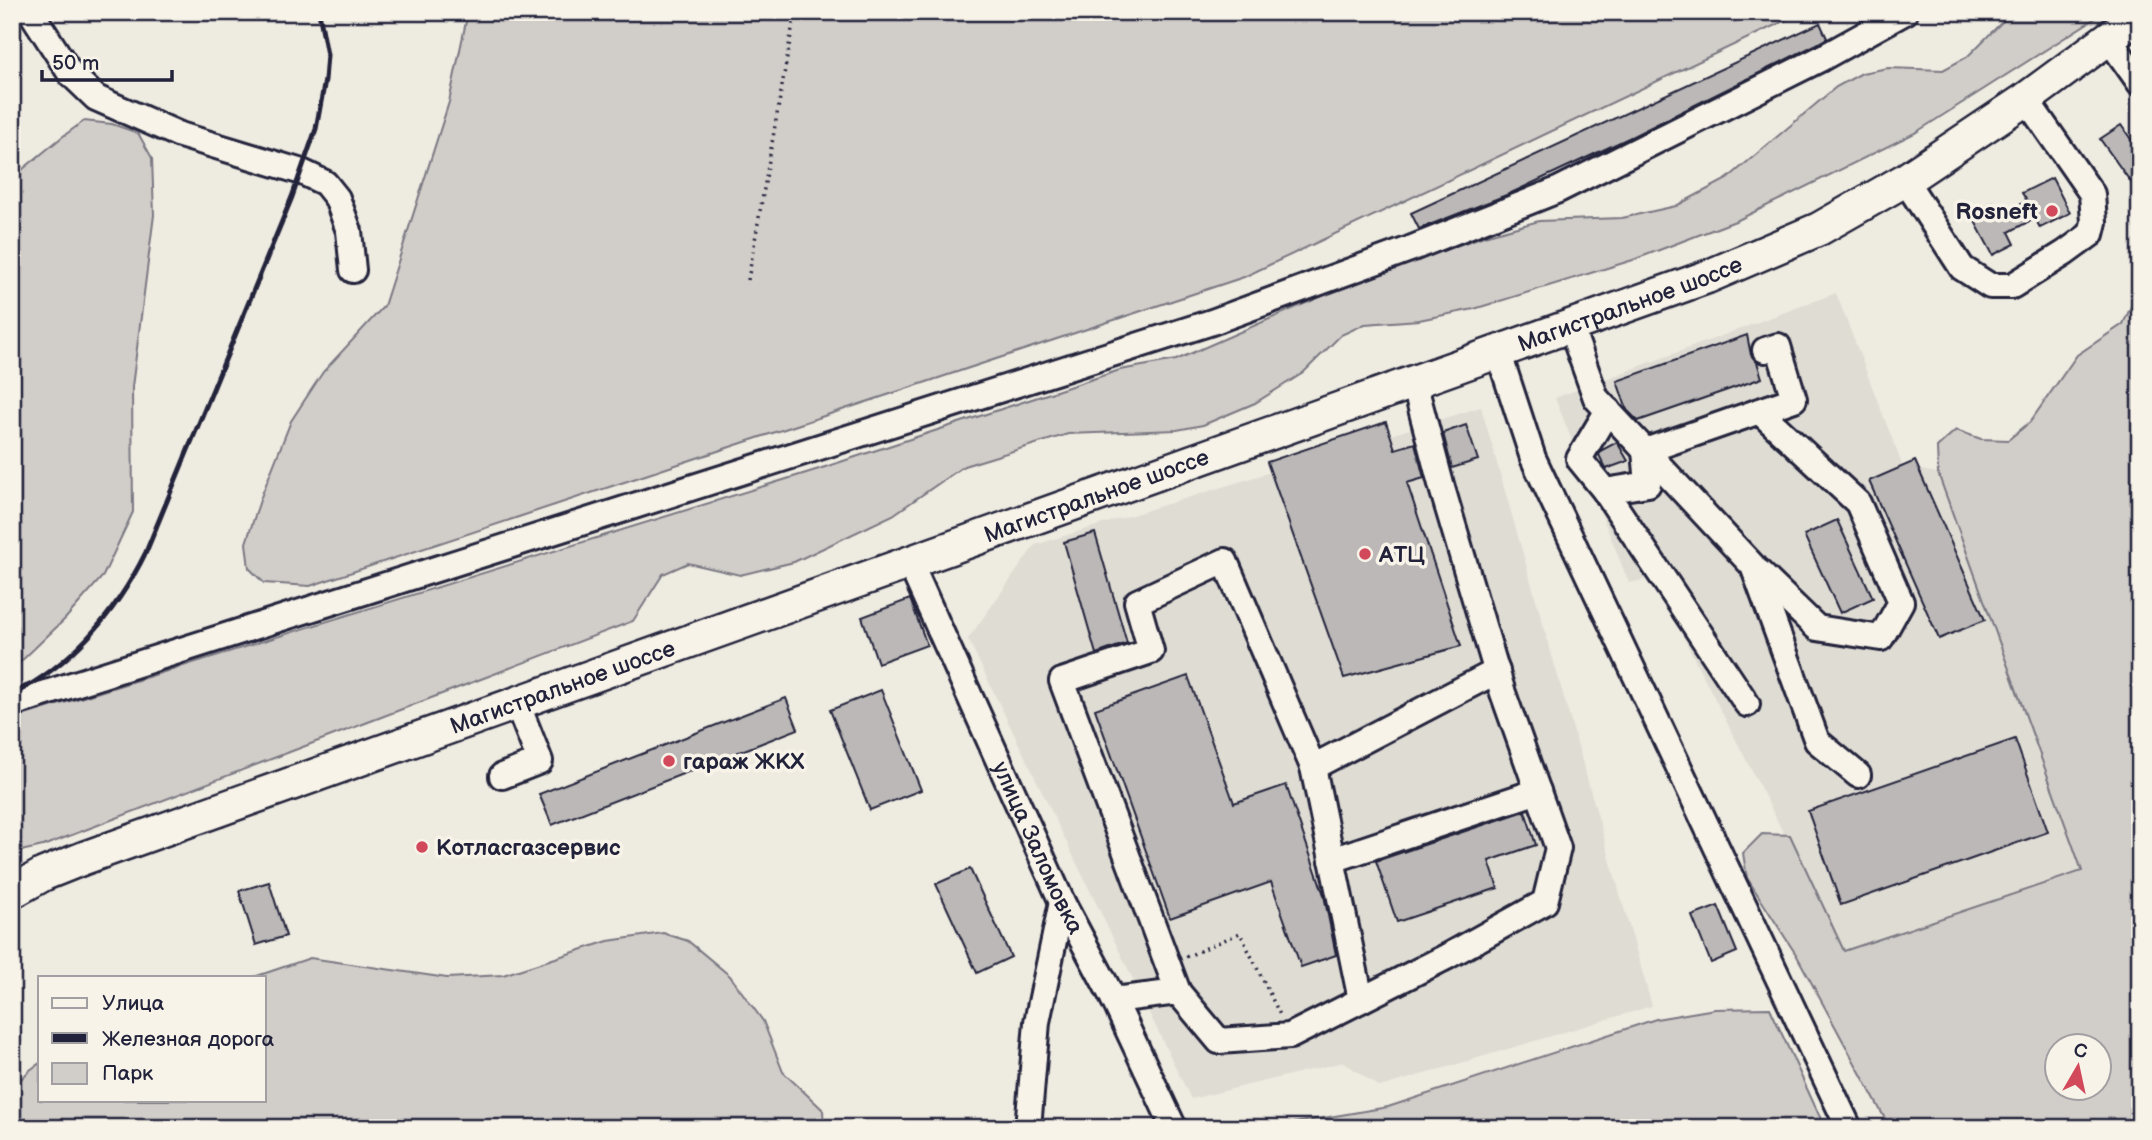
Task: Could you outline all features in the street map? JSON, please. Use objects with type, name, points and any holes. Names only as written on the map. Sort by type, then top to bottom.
[{"type":"main road","name":"Магистральное шоссе","points":[[12,892],[44,874],[84,858],[1707,276],[1807,234],[1905,180],[2026,99],[2140,15]]},
{"type":"street","points":[[12,15],[18,12]]},
{"type":"street","points":[[31,12],[70,73],[96,98],[180,135],[290,168],[325,183],[337,198],[349,231],[353,270]]},
{"type":"street","points":[[12,704],[1261,305],[1558,190],[1810,64],[1905,12]]},
{"type":"street","points":[[2109,39],[2140,83]]},
{"type":"street","points":[[1905,180],[1962,268],[1990,286],[2012,286],[2065,253],[2091,234],[2094,222],[2092,194],[2026,99]]},
{"type":"street","points":[[1570,325],[1596,398],[1753,566],[1816,628],[1881,638],[1901,602],[1858,503],[1759,411]]},
{"type":"street","points":[[1645,450],[1794,399],[1779,346],[1765,350]]},
{"type":"street","points":[[1498,351],[1533,458],[1849,1128]]},
{"type":"street","points":[[1361,1000],[1314,767],[1225,561],[1137,602],[1151,652],[1062,681],[1178,992],[1219,1041],[1290,1036],[1448,956],[1545,902],[1558,848],[1497,671],[1442,488],[1414,383]]},
{"type":"street","points":[[1608,411],[1579,459],[1605,491],[1746,704]]},
{"type":"street","points":[[1605,491],[1648,484],[1645,450]]},
{"type":"street","name":"улица Заломовка","points":[[910,563],[1062,902],[1114,1000],[1174,1128]]},
{"type":"street","points":[[1753,566],[1816,741],[1858,775]]},
{"type":"street","points":[[1314,767],[1497,671]]},
{"type":"street","points":[[502,775],[540,761],[517,703]]},
{"type":"street","points":[[1332,860],[1538,791]]},
{"type":"street","points":[[1028,1128],[1037,1021],[1062,902]]},
{"type":"street","points":[[1114,1000],[1178,992]]},
{"type":"path","points":[[748,280],[795,12]]},
{"type":"path","points":[[1168,965],[1240,933],[1290,1036]]},
{"type":"shaded area","points":[[1836,293],[1903,467],[1938,473],[2082,871],[1844,951],[1653,578],[1629,583],[1555,398]]},
{"type":"shaded area","points":[[1481,407],[1652,1006],[1380,1087],[1343,1062],[1191,1099],[968,639],[1035,545]]},
{"type":"green space","points":[[468,12],[1803,12],[1244,277],[310,586],[264,583],[249,568],[246,543],[261,497],[291,421],[323,372],[384,306],[449,102]]},
{"type":"green space","points":[[2012,12],[2105,12],[1915,133],[1738,220],[1633,260],[1474,309],[1419,320],[1365,324],[1341,335],[1303,373],[1255,403],[1203,425],[1177,430],[1068,434],[964,466],[893,515],[794,562],[740,575],[688,563],[663,574],[633,621],[43,846],[12,853],[12,719],[819,469],[1120,370],[1176,360],[1354,282],[1484,236],[1539,221],[1622,218],[1676,206],[1727,179],[1836,87],[1862,73],[1888,68],[1943,70],[1967,57]]},
{"type":"green space","points":[[84,121],[112,124],[138,133],[152,158],[154,215],[132,387],[133,512],[103,576],[65,619],[12,670],[12,178]]},
{"type":"green space","points":[[2140,287],[2140,1128],[1890,1128],[1797,956],[1747,878],[1743,853],[1762,834],[1790,835],[1844,951],[2082,871],[1938,473],[1937,447],[1956,430],[1981,439],[2008,440],[2030,422],[2077,355],[2123,324]]},
{"type":"green space","points":[[663,933],[688,941],[730,976],[763,1021],[783,1072],[823,1110],[824,1128],[12,1128],[12,1088],[38,1064],[38,1102],[266,1102],[266,976],[257,976],[310,958],[447,978],[503,975],[608,941]]},
{"type":"green space","points":[[1770,1008],[1825,1128],[1287,1128],[1294,1123],[1388,1107],[1656,1019],[1715,1009]]},
{"type":"building","points":[[1820,23],[1827,38],[1815,45],[1633,136],[1509,194],[1419,229],[1411,213]]},
{"type":"building","points":[[2121,125],[2140,152],[2140,195],[2100,139]]},
{"type":"building","points":[[2052,178],[2070,213],[2040,228],[2035,218],[2009,232],[2015,244],[1993,255],[1971,214],[1993,202],[2000,215],[2027,201],[2022,193]]},
{"type":"building","points":[[1747,335],[1751,355],[1757,362],[1762,378],[1638,421],[1627,410],[1617,381]]},
{"type":"building","name":"АТЦ","points":[[1386,422],[1395,449],[1415,443],[1424,478],[1407,483],[1461,646],[1344,678],[1267,462]]},
{"type":"building","points":[[1466,425],[1478,460],[1452,468],[1443,433]]},
{"type":"building","points":[[1617,442],[1628,461],[1606,469],[1599,455],[1602,450]]},
{"type":"building","points":[[1915,461],[1985,620],[1939,639],[1869,481]]},
{"type":"building","points":[[1837,520],[1873,598],[1840,613],[1804,535]]},
{"type":"building","points":[[1095,533],[1127,643],[1096,654],[1064,542]]},
{"type":"building","points":[[910,599],[927,645],[878,663],[862,617]]},
{"type":"building","points":[[1188,676],[1234,803],[1286,785],[1324,895],[1336,955],[1301,967],[1271,882],[1170,918],[1095,709]]},
{"type":"building","points":[[881,690],[921,790],[870,810],[830,710]]},
{"type":"building","name":"гараж ЖКХ","points":[[786,698],[798,729],[552,825],[539,794]]},
{"type":"building","points":[[2015,739],[2048,832],[1841,905],[1808,811]]},
{"type":"building","points":[[1525,811],[1536,845],[1489,861],[1498,888],[1397,922],[1376,861]]},
{"type":"building","points":[[970,869],[1011,957],[977,973],[936,884]]},
{"type":"building","points":[[269,882],[286,936],[256,945],[239,891]]},
{"type":"building","points":[[1718,906],[1737,952],[1711,963],[1692,916]]},
{"type":"railway","points":[[12,695],[55,668],[91,634],[121,596],[146,552],[292,197],[316,129],[327,55],[319,12]]},
{"type":"place","name":"Rosneft","points":[[2052,211]]},
{"type":"place","name":"АТЦ","points":[[1365,554]]},
{"type":"place","name":"гараж ЖКХ","points":[[669,761]]},
{"type":"place","name":"Котласгазсервис","points":[[422,847]]}]
